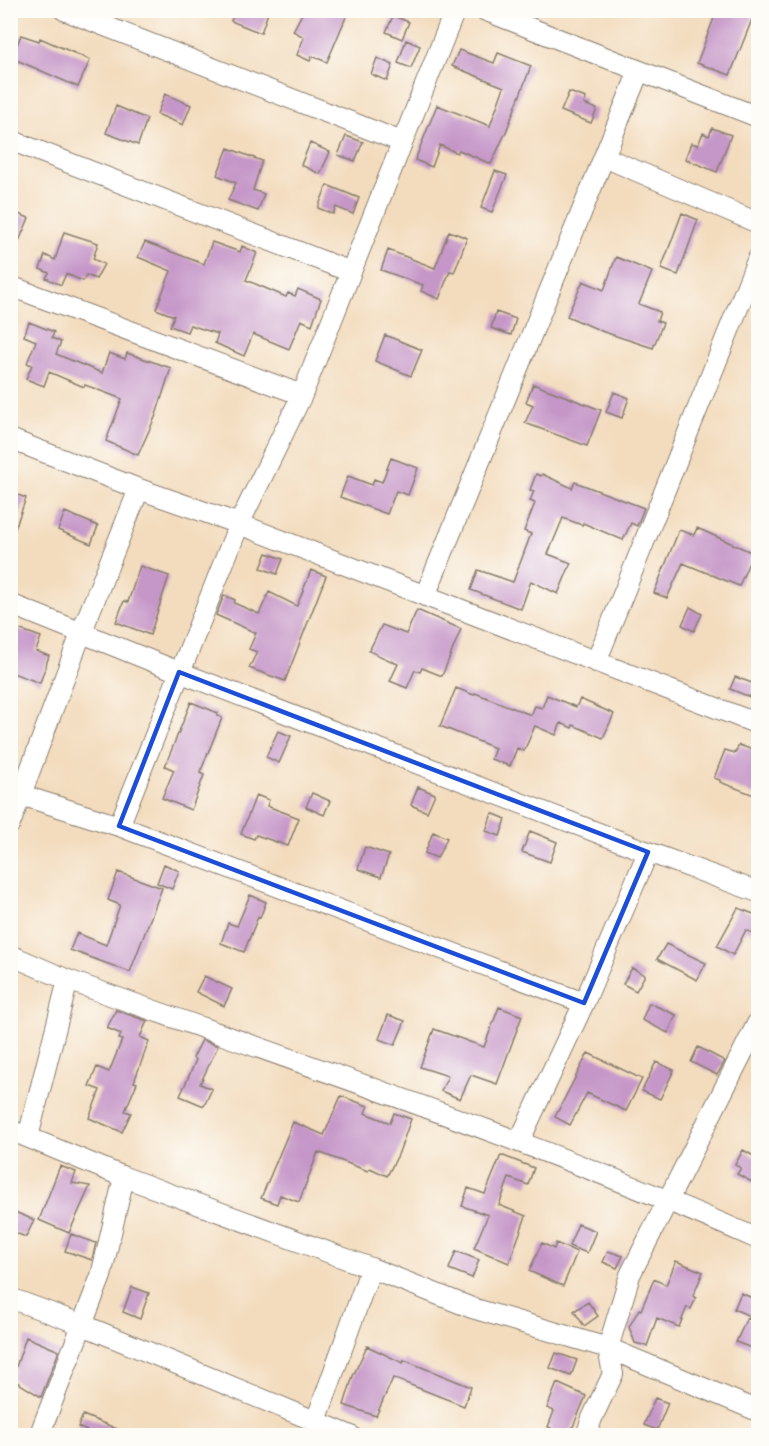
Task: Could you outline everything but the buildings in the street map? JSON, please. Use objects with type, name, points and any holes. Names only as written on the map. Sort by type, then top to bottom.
[{"type":"street","points":[[63,10],[402,142]]},
{"type":"street","points":[[119,826],[239,524],[302,395],[455,10]]},
{"type":"street","points":[[487,11],[759,117]]},
{"type":"street","points":[[425,596],[639,71]]},
{"type":"street","points":[[10,140],[351,272]]},
{"type":"street","points":[[604,157],[759,223]]},
{"type":"street","points":[[596,662],[759,258]]},
{"type":"street","points":[[10,286],[302,395]]},
{"type":"street","points":[[10,439],[239,524],[759,724]]},
{"type":"street","points":[[10,824],[82,631],[140,489]]},
{"type":"street","points":[[10,604],[82,631],[179,672],[648,852],[759,892]]},
{"type":"street","points":[[21,795],[119,826],[584,1003]]},
{"type":"street","points":[[519,1142],[584,1003],[648,852]]},
{"type":"street","points":[[10,955],[68,980],[519,1142],[668,1199],[759,1239]]},
{"type":"street","points":[[68,980],[19,1133],[124,1177],[371,1268],[472,1308],[608,1348],[759,1411]]},
{"type":"street","points":[[586,1436],[613,1374],[608,1348],[630,1275],[759,1022]]},
{"type":"street","points":[[39,1436],[101,1276],[124,1177]]},
{"type":"street","points":[[316,1421],[371,1268]]},
{"type":"street","points":[[10,1298],[83,1325],[351,1436]]},
{"type":"highlighted area","points":[[179,672],[648,852],[584,1003],[119,826]]}]
